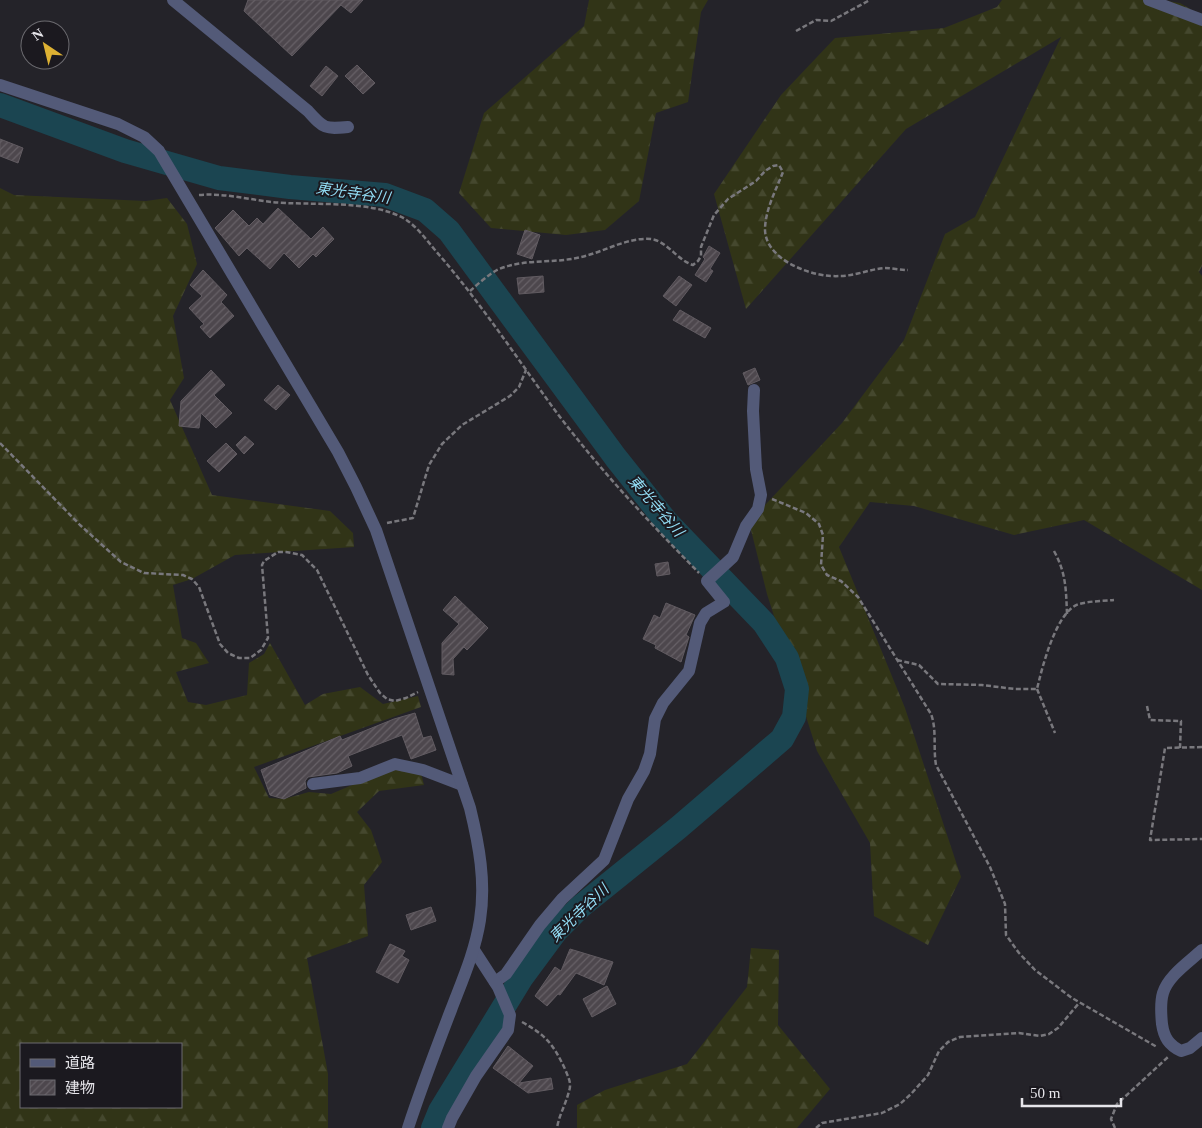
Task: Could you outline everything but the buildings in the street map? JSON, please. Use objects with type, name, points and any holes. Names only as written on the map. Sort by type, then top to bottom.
[{"type":"street","points":[[173,0],[308,111],[319,124],[328,129],[348,127]]},
{"type":"street","points":[[1149,0],[1202,20]]},
{"type":"street","points":[[0,85],[118,124],[144,137],[158,151],[338,452],[374,526],[462,785],[477,835],[481,860],[480,920],[474,950],[424,1079],[408,1128]]},
{"type":"street","points":[[497,984],[540,925],[562,899],[604,860],[628,799],[644,771],[650,754],[655,719],[663,702],[689,671],[700,623],[706,613],[724,602],[707,581],[733,557],[743,532],[758,509],[761,495],[756,468],[752,411],[754,390]]},
{"type":"street","points":[[313,784],[360,778],[395,764],[423,770],[462,785]]},
{"type":"street","points":[[448,1128],[476,1076],[508,1030],[510,1015],[497,984],[474,950]]},
{"type":"street","points":[[1202,950],[1170,980],[1163,993],[1161,1012],[1163,1031],[1174,1047],[1181,1051],[1190,1048],[1202,1038]]},
{"type":"path","points":[[796,31],[816,20],[831,21],[870,0]]},
{"type":"path","points":[[470,291],[497,270],[514,264],[580,258],[634,240],[653,239],[664,245],[684,262],[693,265],[701,256],[701,248],[714,215],[728,199],[756,181],[765,171],[773,166],[779,166],[783,172],[767,214],[766,239],[786,261],[800,269],[820,275],[840,276],[885,268],[908,270]]},
{"type":"path","points":[[182,191],[272,202],[355,206],[383,211],[405,219],[419,231],[470,291],[555,410],[604,471],[707,581]]},
{"type":"path","points":[[374,526],[413,518],[429,465],[442,444],[462,425],[510,396],[519,387],[526,370]]},
{"type":"path","points":[[0,443],[80,526],[121,562],[144,573],[183,575],[192,579],[199,587],[220,644],[228,653],[239,658],[250,658],[261,650],[268,638],[262,565],[264,560],[278,552],[293,552],[302,555],[317,570],[368,675],[380,693],[387,699],[395,701],[406,698],[429,686]]},
{"type":"path","points":[[761,495],[806,513],[818,524],[823,534],[821,565],[827,575],[840,581],[858,597],[931,714],[934,723],[936,765],[990,867],[1005,904],[1006,935],[1019,954],[1035,970],[1079,1002],[1158,1047],[1174,1047]]},
{"type":"path","points":[[1054,551],[1062,567],[1066,590],[1067,615]]},
{"type":"path","points":[[1055,733],[1037,689],[1043,663],[1054,634],[1067,615],[1078,605],[1114,600]]},
{"type":"path","points":[[897,660],[919,665],[938,684],[982,684],[1015,689],[1037,689]]},
{"type":"path","points":[[1147,706],[1150,720],[1182,721],[1180,748]]},
{"type":"path","points":[[1202,747],[1166,748],[1150,840],[1202,839]]},
{"type":"path","points":[[816,1128],[822,1123],[882,1113],[900,1104],[928,1076],[939,1051],[948,1042],[960,1037],[1019,1033],[1040,1036],[1049,1034],[1058,1028],[1079,1002]]},
{"type":"path","points":[[510,1015],[536,1030],[554,1047],[570,1080],[570,1091],[559,1116],[557,1128]]},
{"type":"path","points":[[1115,1128],[1111,1119],[1117,1104],[1174,1047]]},
{"type":"green space","points":[[589,0],[708,0],[701,12],[688,102],[656,113],[639,201],[605,230],[566,235],[491,228],[459,193],[484,113],[584,26]]},
{"type":"green space","points":[[1002,0],[1161,0],[1180,3],[1202,16],[1202,266],[1199,272],[1202,276],[1202,590],[1084,520],[1014,535],[914,506],[870,502],[839,547],[905,708],[961,877],[928,945],[874,916],[870,843],[817,751],[767,594],[749,522],[842,423],[904,340],[945,234],[975,217],[1061,37],[906,129],[746,309],[714,194],[781,95],[835,38],[944,28],[997,7]]},
{"type":"green space","points":[[0,188],[14,195],[146,201],[167,198],[187,224],[197,264],[173,316],[184,378],[170,400],[212,495],[330,511],[353,533],[354,547],[235,555],[192,579],[173,585],[182,638],[196,643],[209,663],[176,672],[188,702],[206,705],[247,695],[249,663],[264,654],[270,643],[305,705],[323,694],[360,687],[383,704],[418,696],[421,707],[254,767],[269,798],[284,799],[309,792],[331,794],[394,767],[421,773],[424,785],[379,791],[357,812],[371,830],[382,862],[364,885],[368,936],[307,958],[328,1074],[328,1128],[0,1128]]},
{"type":"green space","points":[[751,948],[779,950],[778,1025],[830,1089],[797,1128],[577,1128],[577,1105],[605,1090],[687,1064],[747,987]]},
{"type":"waterway","name":"東光寺谷川","points":[[0,105],[125,151],[219,178],[290,187],[385,195],[425,210],[449,231],[616,458],[666,521],[764,623],[787,658],[797,689],[794,717],[782,739],[678,828],[580,907],[556,931],[522,977],[440,1111],[433,1128]]}]
